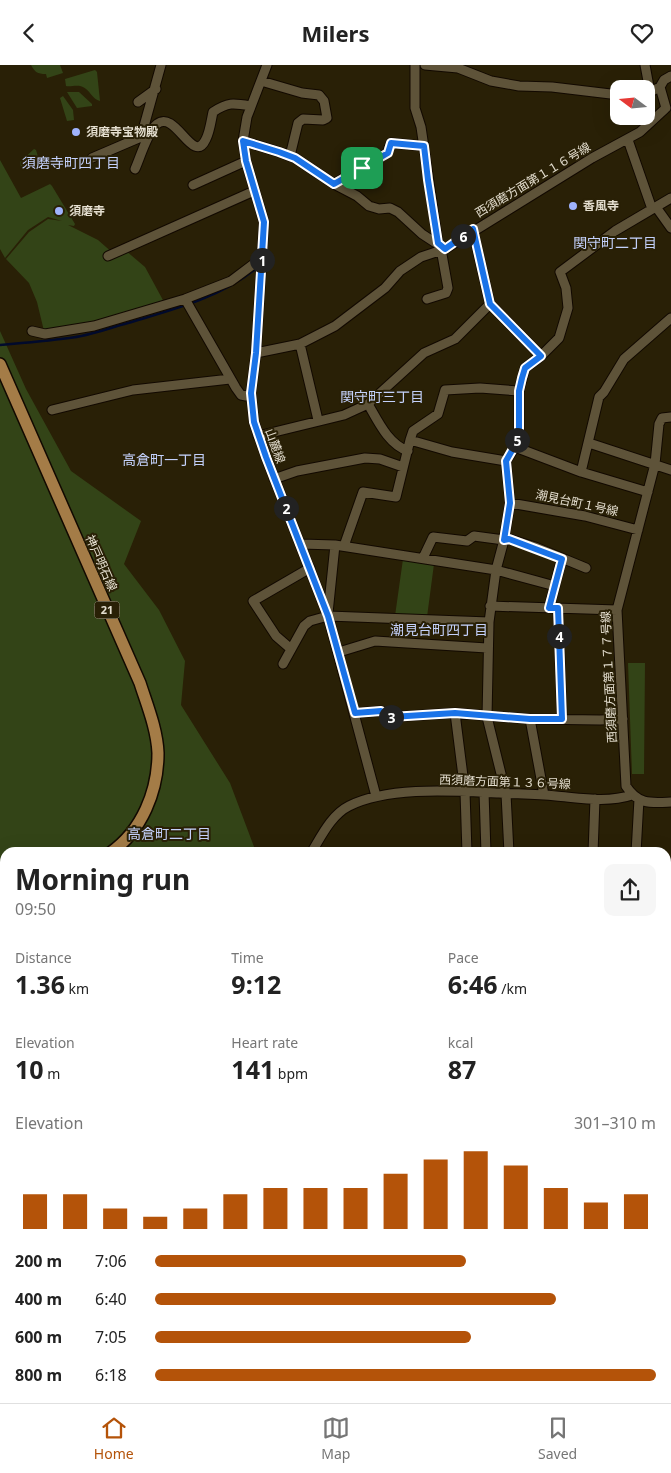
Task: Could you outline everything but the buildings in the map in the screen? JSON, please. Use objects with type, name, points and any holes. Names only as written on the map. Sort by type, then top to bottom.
[{"type":"main road","name":"神戸明石線","points":[[0,364],[140,683],[152,721],[158,753],[154,791],[141,821],[117,847]]},
{"type":"street","points":[[92,157],[141,137],[156,89],[161,65]]},
{"type":"street","name":"山麓線","points":[[267,65],[247,117],[243,141],[246,161],[264,222],[256,353],[251,393],[254,422],[274,479],[328,616],[376,796]]},
{"type":"street","points":[[415,65],[415,108],[424,146],[428,180],[448,288],[446,293],[427,299]]},
{"type":"street","points":[[425,65],[458,68],[491,81],[610,94]]},
{"type":"street","points":[[645,65],[647,80]]},
{"type":"street","points":[[655,90],[660,87],[664,79],[671,76]]},
{"type":"street","points":[[261,81],[302,93],[319,95],[324,101],[326,118],[323,120],[303,119],[298,123],[290,156]]},
{"type":"street","points":[[660,87],[669,109]]},
{"type":"street","points":[[138,103],[156,89]]},
{"type":"street","points":[[136,169],[152,130],[158,123],[164,121],[173,123],[189,143],[196,146],[202,144],[206,139],[213,112],[224,105],[251,106]]},
{"type":"street","name":"西須磨方面第１１６号線","points":[[256,353],[300,344],[335,327],[386,289],[400,271],[421,257],[473,229],[592,158],[640,133],[669,109]]},
{"type":"street","points":[[628,140],[654,208],[671,228]]},
{"type":"street","points":[[243,141],[290,156],[357,196],[369,206],[379,209],[390,208],[398,212],[422,234],[441,247]]},
{"type":"street","points":[[334,184],[388,153],[391,143],[424,146]]},
{"type":"street","points":[[194,185],[246,161]]},
{"type":"street","points":[[108,256],[254,191]]},
{"type":"street","points":[[509,847],[506,794],[487,717],[487,648],[490,606],[510,503],[506,461],[514,447],[519,432],[519,391],[525,368],[541,356],[559,338],[568,308],[566,288],[560,272],[615,231],[671,198]]},
{"type":"street","points":[[473,229],[490,304],[541,356]]},
{"type":"street","points":[[32,331],[45,334],[94,325],[187,302],[231,281],[263,257]]},
{"type":"street","points":[[187,302],[241,395],[246,396],[251,393]]},
{"type":"street","points":[[258,436],[344,415],[368,404],[424,353],[455,339],[490,304]]},
{"type":"street","points":[[582,472],[599,397],[624,359],[671,318]]},
{"type":"street","points":[[300,344],[318,420]]},
{"type":"street","points":[[52,410],[132,389],[230,379]]},
{"type":"street","points":[[328,616],[339,545],[363,492],[396,497],[413,431],[438,414],[445,390],[480,388],[519,391]]},
{"type":"street","points":[[368,404],[389,438],[408,451]]},
{"type":"street","name":"西須磨方面第１７７号線","points":[[636,847],[635,797],[626,786],[617,610],[656,464],[659,424],[662,418],[671,417]]},
{"type":"street","points":[[410,440],[452,452],[506,461]]},
{"type":"street","points":[[589,443],[671,470]]},
{"type":"street","points":[[514,447],[582,472],[648,492]]},
{"type":"street","points":[[274,479],[297,471],[365,458],[380,459],[404,467]]},
{"type":"street","name":"潮見台町１号線","points":[[510,503],[585,516],[638,530]]},
{"type":"street","points":[[423,558],[433,537],[467,541],[474,536],[509,539],[586,568]]},
{"type":"street","points":[[301,545],[339,545],[423,558],[496,570],[555,585]]},
{"type":"street","points":[[562,559],[555,585],[553,608],[562,719]]},
{"type":"street","points":[[291,649],[276,636],[252,601],[310,569]]},
{"type":"street","points":[[490,606],[617,610]]},
{"type":"street","points":[[283,664],[304,626],[310,621],[328,616],[489,622]]},
{"type":"street","points":[[339,652],[375,641],[487,648]]},
{"type":"street","points":[[355,713],[381,711],[391,717],[455,713],[530,719],[600,721],[624,719]]},
{"type":"street","points":[[455,713],[465,791],[467,847]]},
{"type":"street","points":[[530,719],[544,795]]},
{"type":"street","name":"西須磨方面第１３６号線","points":[[314,847],[330,823],[347,807],[376,796],[465,791],[595,799],[635,797],[647,803],[671,802]]},
{"type":"street","points":[[484,793],[486,847]]},
{"type":"street","points":[[593,847],[595,799]]},
{"type":"green space","points":[[31,65],[60,65],[63,73],[47,78],[46,74],[40,74]]},
{"type":"green space","points":[[95,70],[97,72],[100,101],[83,87],[66,86],[65,79]]},
{"type":"green space","points":[[67,92],[79,92],[92,106],[77,108]]},
{"type":"green space","points":[[63,96],[73,110],[74,120],[67,121],[60,98]]},
{"type":"green space","points":[[34,149],[39,160],[21,167],[20,162]]},
{"type":"green space","points":[[0,160],[21,198],[50,184],[75,224],[74,226],[68,225],[98,240],[114,254],[125,250],[145,267],[164,302],[83,324],[44,331],[37,302],[29,283],[6,259],[29,232],[48,219],[62,221],[48,217],[28,230],[5,258],[0,249]]},
{"type":"green space","points":[[0,331],[26,389],[71,471],[141,521],[124,564],[159,610],[185,661],[181,705],[230,783],[254,847],[0,847]]},
{"type":"green space","points":[[403,559],[434,564],[427,617],[395,616]]},
{"type":"green space","points":[[628,663],[645,663],[644,774],[632,774]]},
{"type":"waterway","points":[[0,345],[76,337],[99,332],[210,296],[254,270]]},
{"type":"place","name":"須磨寺宝物殿","points":[[76,132]]},
{"type":"place","name":"香風寺","points":[[573,206]]},
{"type":"place","name":"須磨寺","points":[[59,211]]},
{"type":"district","name":"須磨寺町四丁目","points":[[71,163]]},
{"type":"district","name":"関守町二丁目","points":[[615,243]]},
{"type":"district","name":"関守町三丁目","points":[[382,397]]},
{"type":"district","name":"高倉町一丁目","points":[[164,460]]},
{"type":"district","name":"潮見台町四丁目","points":[[439,630]]},
{"type":"district","name":"高倉町二丁目","points":[[169,834]]},
{"type":"route","points":[[243,141],[295,158],[334,184],[362,168],[388,153],[391,143],[424,146],[438,243],[445,249],[473,229],[490,304],[541,356],[525,368],[519,391],[519,432],[514,447],[506,461],[510,503],[504,540],[509,539],[535,547],[562,559],[549,608],[558,608],[562,719],[487,717],[455,713],[391,717],[381,711],[355,713],[328,616],[254,422],[251,393],[256,353],[264,222],[246,161],[243,141]]}]
